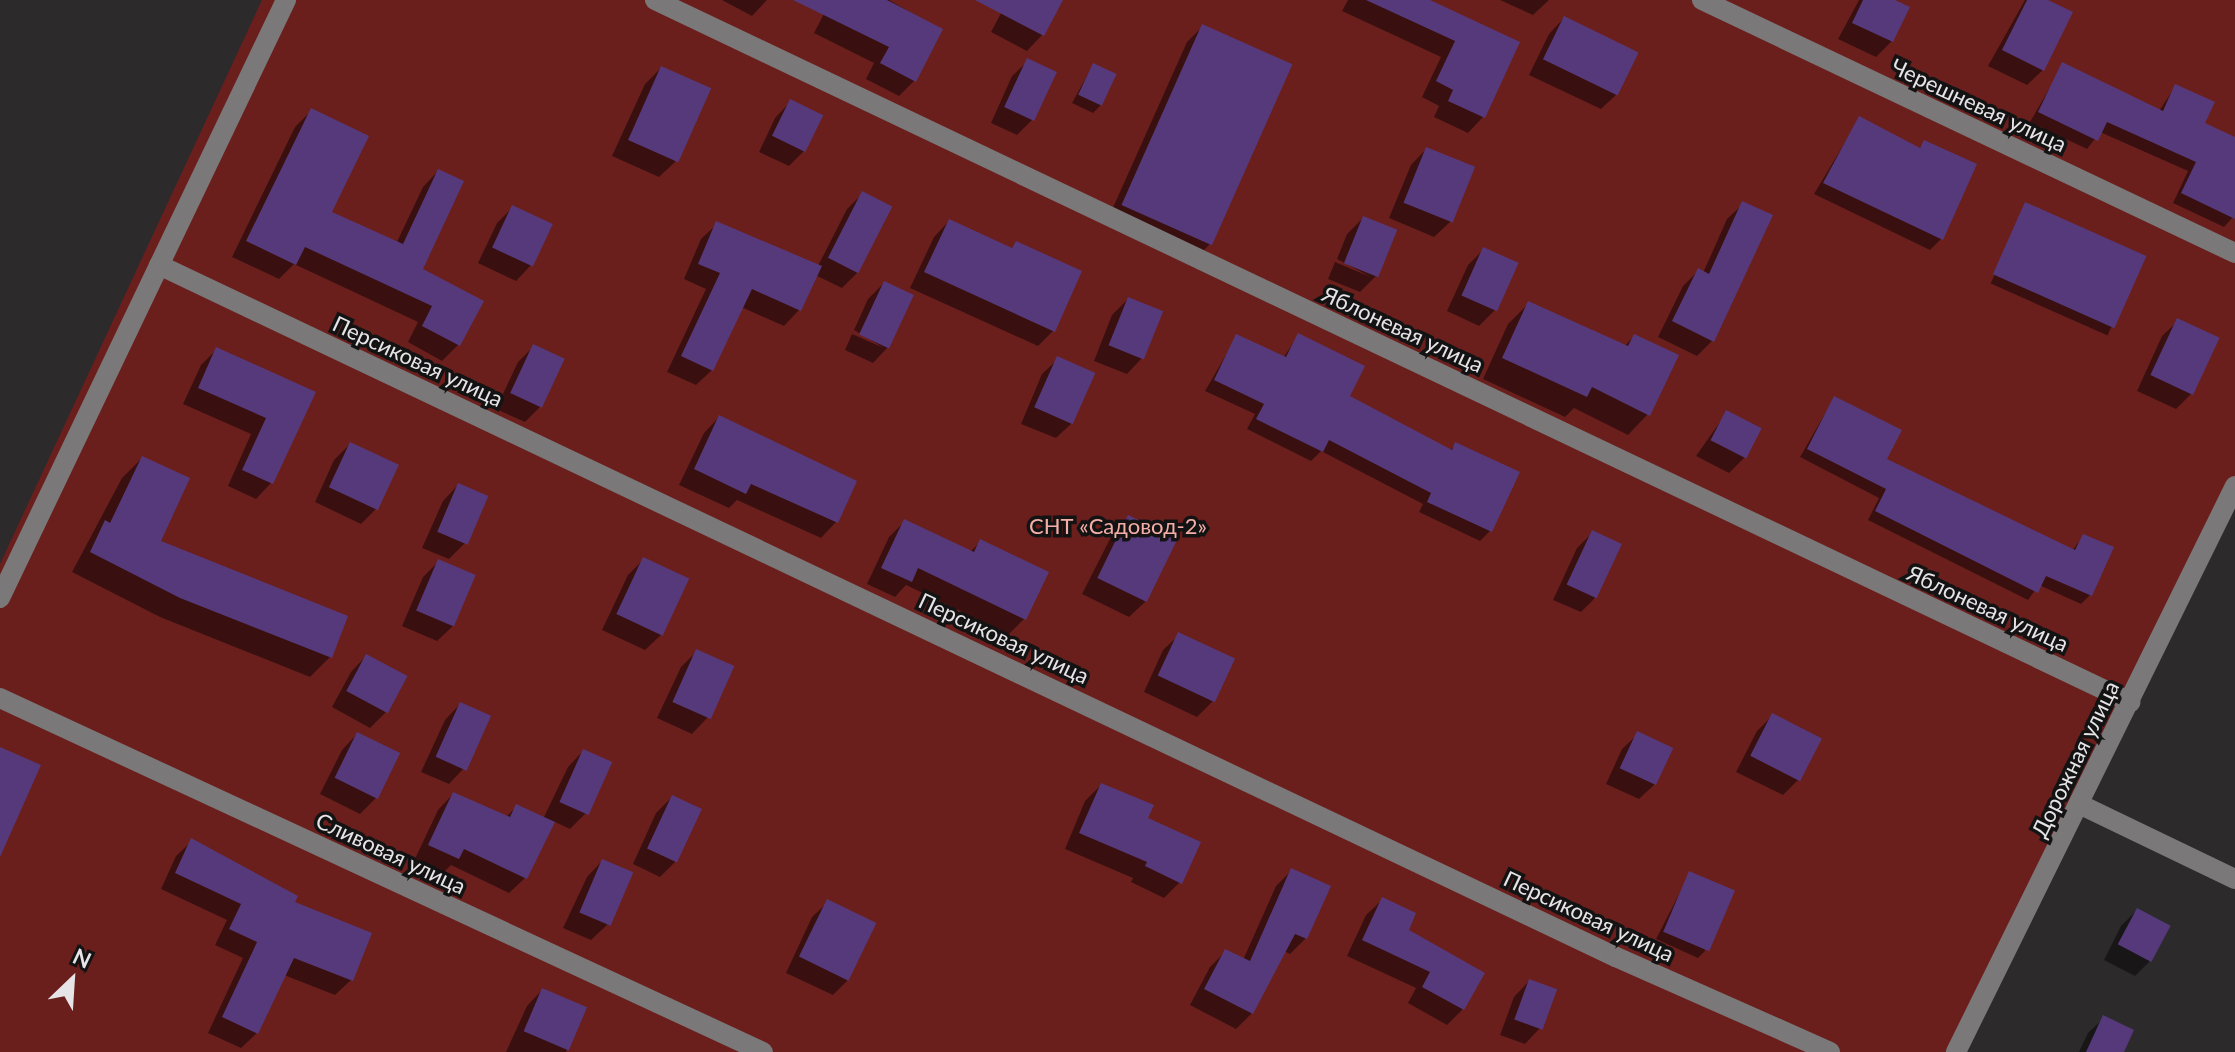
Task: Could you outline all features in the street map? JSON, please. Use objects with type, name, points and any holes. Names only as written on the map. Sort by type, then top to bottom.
[{"type":"street","points":[[0,598],[286,0]]},
{"type":"street","name":"Яблоневая улица","points":[[655,0],[2130,702]]},
{"type":"street","name":"Черешневая улица","points":[[1702,0],[2235,253]]},
{"type":"street","name":"Персиковая улица","points":[[159,265],[1616,957],[1830,1052]]},
{"type":"street","name":"Дорожная улица","points":[[1956,1052],[2235,486]]},
{"type":"street","name":"Сливовая улица","points":[[0,698],[763,1052]]},
{"type":"street","points":[[2079,804],[2235,879]]},
{"type":"green space","name":"СНТ «Садовод-2»","points":[[262,0],[2235,0],[2235,486],[1956,1052],[0,1052],[0,564]]},
{"type":"building","points":[[793,0],[887,0],[943,29],[916,82],[880,63],[889,47]]},
{"type":"building","points":[[975,0],[1063,0],[1044,36]]},
{"type":"building","points":[[1366,0],[1430,0],[1520,42],[1485,118],[1448,101],[1453,90],[1436,81],[1455,41]]},
{"type":"building","points":[[1863,0],[1895,0],[1910,7],[1893,42],[1852,23]]},
{"type":"building","points":[[2027,0],[2048,0],[2073,12],[2044,71],[2002,50]]},
{"type":"building","points":[[1564,16],[1639,52],[1618,96],[1543,59]]},
{"type":"building","points":[[1202,24],[1292,64],[1212,245],[1121,205]]},
{"type":"building","points":[[1027,58],[1057,72],[1034,121],[1004,107]]},
{"type":"building","points":[[2062,62],[2163,111],[2175,84],[2215,102],[2205,123],[2235,137],[2235,219],[2181,193],[2196,162],[2107,122],[2098,141],[2038,112]]},
{"type":"building","points":[[1093,63],[1117,74],[1102,106],[1078,95]]},
{"type":"building","points":[[661,66],[711,88],[678,162],[628,140]]},
{"type":"building","points":[[790,99],[823,115],[805,152],[772,136]]},
{"type":"building","points":[[311,108],[369,136],[332,212],[403,244],[438,169],[464,181],[423,269],[484,301],[460,346],[422,326],[432,306],[305,247],[296,265],[246,241]]},
{"type":"building","points":[[1859,116],[1920,148],[1924,140],[1977,164],[1943,240],[1823,183]]},
{"type":"building","points":[[1426,147],[1475,167],[1453,222],[1404,203]]},
{"type":"building","points":[[862,191],[892,206],[858,273],[828,258]]},
{"type":"building","points":[[1742,201],[1773,215],[1714,342],[1672,321],[1698,268],[1709,274]]},
{"type":"building","points":[[2025,202],[2147,256],[2114,328],[1993,274]]},
{"type":"building","points":[[512,205],[553,224],[533,267],[492,248]]},
{"type":"building","points":[[1363,216],[1397,230],[1378,277],[1344,263]]},
{"type":"building","points":[[949,219],[1012,248],[1016,241],[1082,271],[1055,332],[924,272]]},
{"type":"building","points":[[716,221],[822,266],[801,311],[752,289],[713,371],[681,356],[720,273],[698,264]]},
{"type":"building","points":[[1483,247],[1519,263],[1497,311],[1461,295]]},
{"type":"building","points":[[884,281],[914,295],[889,348],[859,334]]},
{"type":"building","points":[[1128,297],[1163,311],[1144,359],[1109,345]]},
{"type":"building","points":[[1528,301],[1628,346],[1634,334],[1679,355],[1650,416],[1592,387],[1587,397],[1502,358]]},
{"type":"building","points":[[2177,318],[2220,338],[2193,395],[2150,375]]},
{"type":"building","points":[[1298,333],[1365,366],[1350,396],[1452,450],[1455,442],[1520,472],[1492,532],[1427,502],[1431,493],[1329,440],[1323,452],[1256,419],[1264,404],[1214,380],[1236,334],[1286,357]]},
{"type":"building","points":[[533,344],[565,359],[542,408],[510,393]]},
{"type":"building","points":[[216,347],[316,392],[273,484],[242,470],[266,418],[198,388]]},
{"type":"building","points":[[1057,356],[1095,373],[1073,424],[1034,407]]},
{"type":"building","points":[[1834,396],[1902,430],[1887,459],[2075,550],[2083,534],[2114,547],[2092,596],[2046,576],[2038,593],[1875,511],[1886,489],[1807,449]]},
{"type":"building","points":[[1726,410],[1762,428],[1746,458],[1711,440]]},
{"type":"building","points":[[719,415],[857,481],[838,523],[751,484],[746,494],[694,469]]},
{"type":"building","points":[[350,442],[399,465],[378,510],[329,487]]},
{"type":"building","points":[[142,456],[190,478],[161,541],[348,616],[332,658],[180,598],[90,552],[105,520],[110,523]]},
{"type":"building","points":[[458,483],[488,496],[468,545],[437,532]]},
{"type":"building","points":[[1128,515],[1177,539],[1147,602],[1097,578]]},
{"type":"building","points":[[904,519],[974,552],[980,539],[1049,572],[1026,620],[918,568],[912,582],[881,568]]},
{"type":"building","points":[[1592,530],[1622,544],[1597,598],[1567,584]]},
{"type":"building","points":[[643,557],[689,579],[663,636],[616,614]]},
{"type":"building","points":[[438,559],[476,575],[454,627],[416,611]]},
{"type":"building","points":[[1178,632],[1235,659],[1215,702],[1158,676]]},
{"type":"building","points":[[696,649],[734,666],[711,719],[672,702]]},
{"type":"building","points":[[366,654],[407,676],[388,713],[346,691]]},
{"type":"building","points":[[460,702],[491,716],[467,771],[436,757]]},
{"type":"building","points":[[1772,713],[1822,738],[1800,781],[1750,756]]},
{"type":"building","points":[[1637,731],[1673,748],[1656,785],[1620,768]]},
{"type":"building","points":[[357,732],[400,753],[378,799],[335,778]]},
{"type":"building","points":[[0,747],[41,765],[0,857]]},
{"type":"building","points":[[583,749],[612,762],[589,815],[559,802]]},
{"type":"building","points":[[1101,783],[1154,805],[1148,818],[1201,842],[1182,884],[1145,866],[1147,862],[1079,833]]},
{"type":"building","points":[[453,792],[510,817],[516,804],[555,822],[527,879],[464,849],[459,859],[428,845]]},
{"type":"building","points":[[672,795],[702,809],[677,862],[647,848]]},
{"type":"building","points":[[191,838],[298,896],[295,902],[372,933],[353,981],[294,958],[258,1034],[222,1017],[257,942],[229,929],[241,904],[175,873]]},
{"type":"building","points":[[602,859],[633,872],[611,926],[579,912]]},
{"type":"building","points":[[1291,868],[1331,886],[1307,939],[1295,934],[1253,1014],[1204,989],[1225,949],[1250,961]]},
{"type":"building","points":[[1689,871],[1735,891],[1709,951],[1663,932]]},
{"type":"building","points":[[1382,897],[1416,913],[1409,930],[1485,973],[1464,1010],[1422,987],[1430,972],[1362,940]]},
{"type":"building","points":[[827,899],[876,923],[848,981],[799,957]]},
{"type":"building","points":[[2137,908],[2171,926],[2151,962],[2118,944]]},
{"type":"building","points":[[1529,979],[1557,989],[1542,1030],[1514,1019]]},
{"type":"building","points":[[542,988],[587,1007],[569,1050],[524,1031]]},
{"type":"building","points":[[2103,1015],[2134,1030],[2124,1052],[2086,1052]]}]
